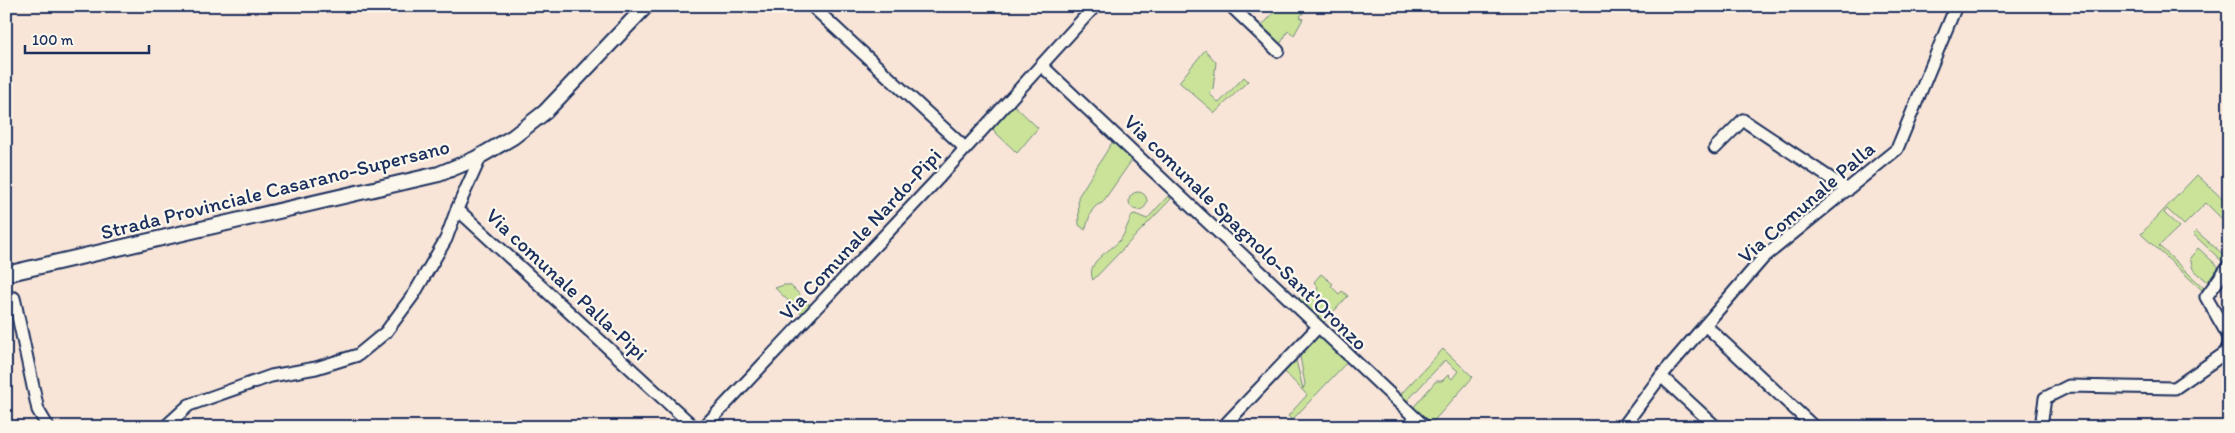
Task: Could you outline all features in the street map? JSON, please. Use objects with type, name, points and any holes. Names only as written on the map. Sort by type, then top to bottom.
[{"type":"main road","name":"Strada Provinciale Casarano-Supersano","points":[[6,274],[439,174],[481,156],[513,137],[545,112],[646,6]]},
{"type":"street","points":[[812,6],[965,148]]},
{"type":"street","name":"Via Comunale Nardo-Pipi","points":[[704,427],[1095,6]]},
{"type":"street","points":[[1230,6],[1278,52]]},
{"type":"street","name":"Via Comunale Palla","points":[[1623,427],[1662,376],[1764,257],[1897,149],[1956,6]]},
{"type":"street","name":"Via comunale Spagnolo-Sant'Oronzo","points":[[1041,64],[1425,427]]},
{"type":"street","points":[[1715,148],[1743,120],[1848,190]]},
{"type":"street","name":"Via comunale Palla-Pipi","points":[[481,156],[457,209],[694,427]]},
{"type":"street","points":[[165,427],[190,405],[271,376],[316,368],[358,355],[386,332],[414,294],[446,239],[457,209]]},
{"type":"street","points":[[2229,265],[2206,297],[2229,337]]},
{"type":"street","points":[[6,297],[14,298],[38,410],[48,427]]},
{"type":"street","points":[[1705,325],[1814,427]]},
{"type":"street","points":[[1223,427],[1318,327]]},
{"type":"street","points":[[2041,427],[2046,398],[2069,386],[2175,388],[2224,353],[2229,344]]},
{"type":"street","points":[[1662,376],[1716,427]]},
{"type":"green space","points":[[1276,6],[1301,6],[1305,10],[1300,17],[1303,19],[1294,35],[1288,31],[1279,46],[1260,28],[1277,9]]},
{"type":"green space","points":[[1205,50],[1216,62],[1213,89],[1209,93],[1219,103],[1244,77],[1248,81],[1215,113],[1179,82]]},
{"type":"green space","points":[[1013,104],[1038,128],[1017,153],[995,132],[991,125]]},
{"type":"green space","points":[[1113,141],[1132,160],[1102,203],[1092,210],[1085,230],[1079,225],[1078,197]]},
{"type":"green space","points":[[2197,175],[2229,205],[2229,226],[2206,203],[2184,225],[2167,209],[2164,213],[2179,227],[2159,246],[2204,288],[2202,290],[2141,234]]},
{"type":"green space","points":[[1138,192],[1146,197],[1147,201],[1142,209],[1138,210],[1130,205],[1129,201],[1134,193]]},
{"type":"green space","points":[[1168,196],[1171,199],[1093,280],[1091,273],[1095,262],[1120,240],[1132,215],[1135,214],[1147,219]]},
{"type":"green space","points":[[2196,231],[2225,256],[2229,252],[2229,259],[2225,264],[2193,234]]},
{"type":"green space","points":[[2198,248],[2221,269],[2208,282],[2193,269],[2190,258]]},
{"type":"green space","points":[[1321,274],[1333,284],[1331,286],[1339,294],[1342,291],[1348,296],[1323,323],[1298,300],[1305,291],[1317,291],[1318,287],[1314,282]]},
{"type":"green space","points":[[790,285],[811,306],[803,315],[775,288]]},
{"type":"green space","points":[[1318,331],[1349,360],[1292,420],[1288,416],[1307,395],[1282,369],[1295,356],[1303,389],[1305,384],[1299,351]]},
{"type":"green space","points":[[1443,349],[1473,377],[1430,425],[1412,409],[1436,381],[1442,381],[1448,375],[1452,379],[1458,371],[1445,360],[1406,402],[1399,396]]}]
